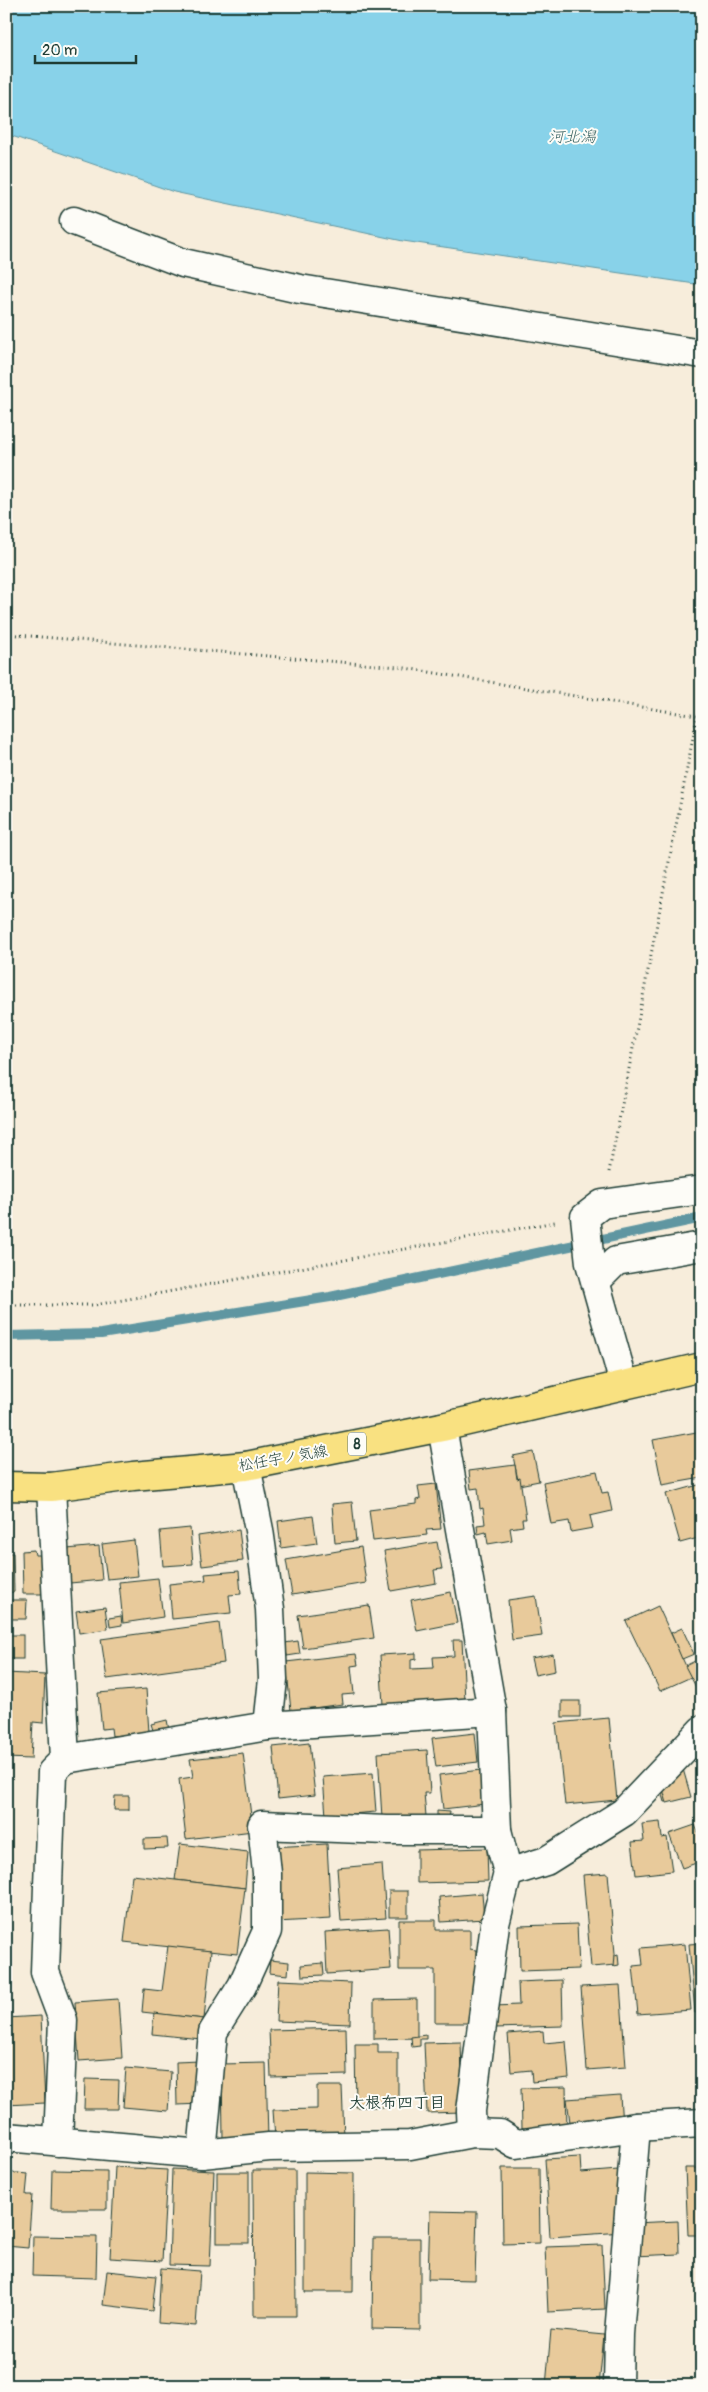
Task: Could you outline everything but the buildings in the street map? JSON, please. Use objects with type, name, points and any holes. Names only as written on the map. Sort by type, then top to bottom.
[{"type":"main road","name":"松任宇ノ気線","points":[[6,1486],[51,1487],[133,1476],[246,1466],[442,1427],[702,1367]]},
{"type":"street","points":[[74,221],[183,263],[300,289],[702,354]]},
{"type":"street","points":[[624,1384],[593,1272],[591,1216],[702,1190]]},
{"type":"street","points":[[593,1272],[616,1262],[702,1246]]},
{"type":"street","points":[[442,1427],[492,1711],[497,1830],[508,1873],[495,1924],[471,2111],[472,2133]]},
{"type":"street","points":[[246,1466],[259,1530],[270,1609],[273,1680],[268,1726]]},
{"type":"street","points":[[51,1487],[65,1759]]},
{"type":"street","points":[[58,2142],[63,2020],[45,1972],[52,1772],[65,1759],[268,1726],[492,1711]]},
{"type":"street","points":[[508,1873],[546,1861],[624,1812],[702,1730]]},
{"type":"street","points":[[202,2154],[213,2032],[242,1986],[267,1931],[267,1873],[262,1825],[387,1830],[497,1830]]},
{"type":"street","points":[[6,2137],[202,2154],[269,2147],[410,2145],[472,2133],[500,2134],[516,2144],[636,2127],[702,2123]]},
{"type":"street","points":[[618,2386],[619,2334],[636,2127]]},
{"type":"path","points":[[6,634],[399,667],[702,717]]},
{"type":"path","points":[[6,1304],[95,1305],[591,1216],[697,717]]},
{"type":"water","name":"河北潟","points":[[6,6],[702,6],[702,285],[403,241],[174,192],[6,134]]},
{"type":"waterway","points":[[6,1336],[101,1334],[330,1297],[702,1218]]},
{"type":"district","name":"大根布四丁目","points":[[397,2102]]}]
